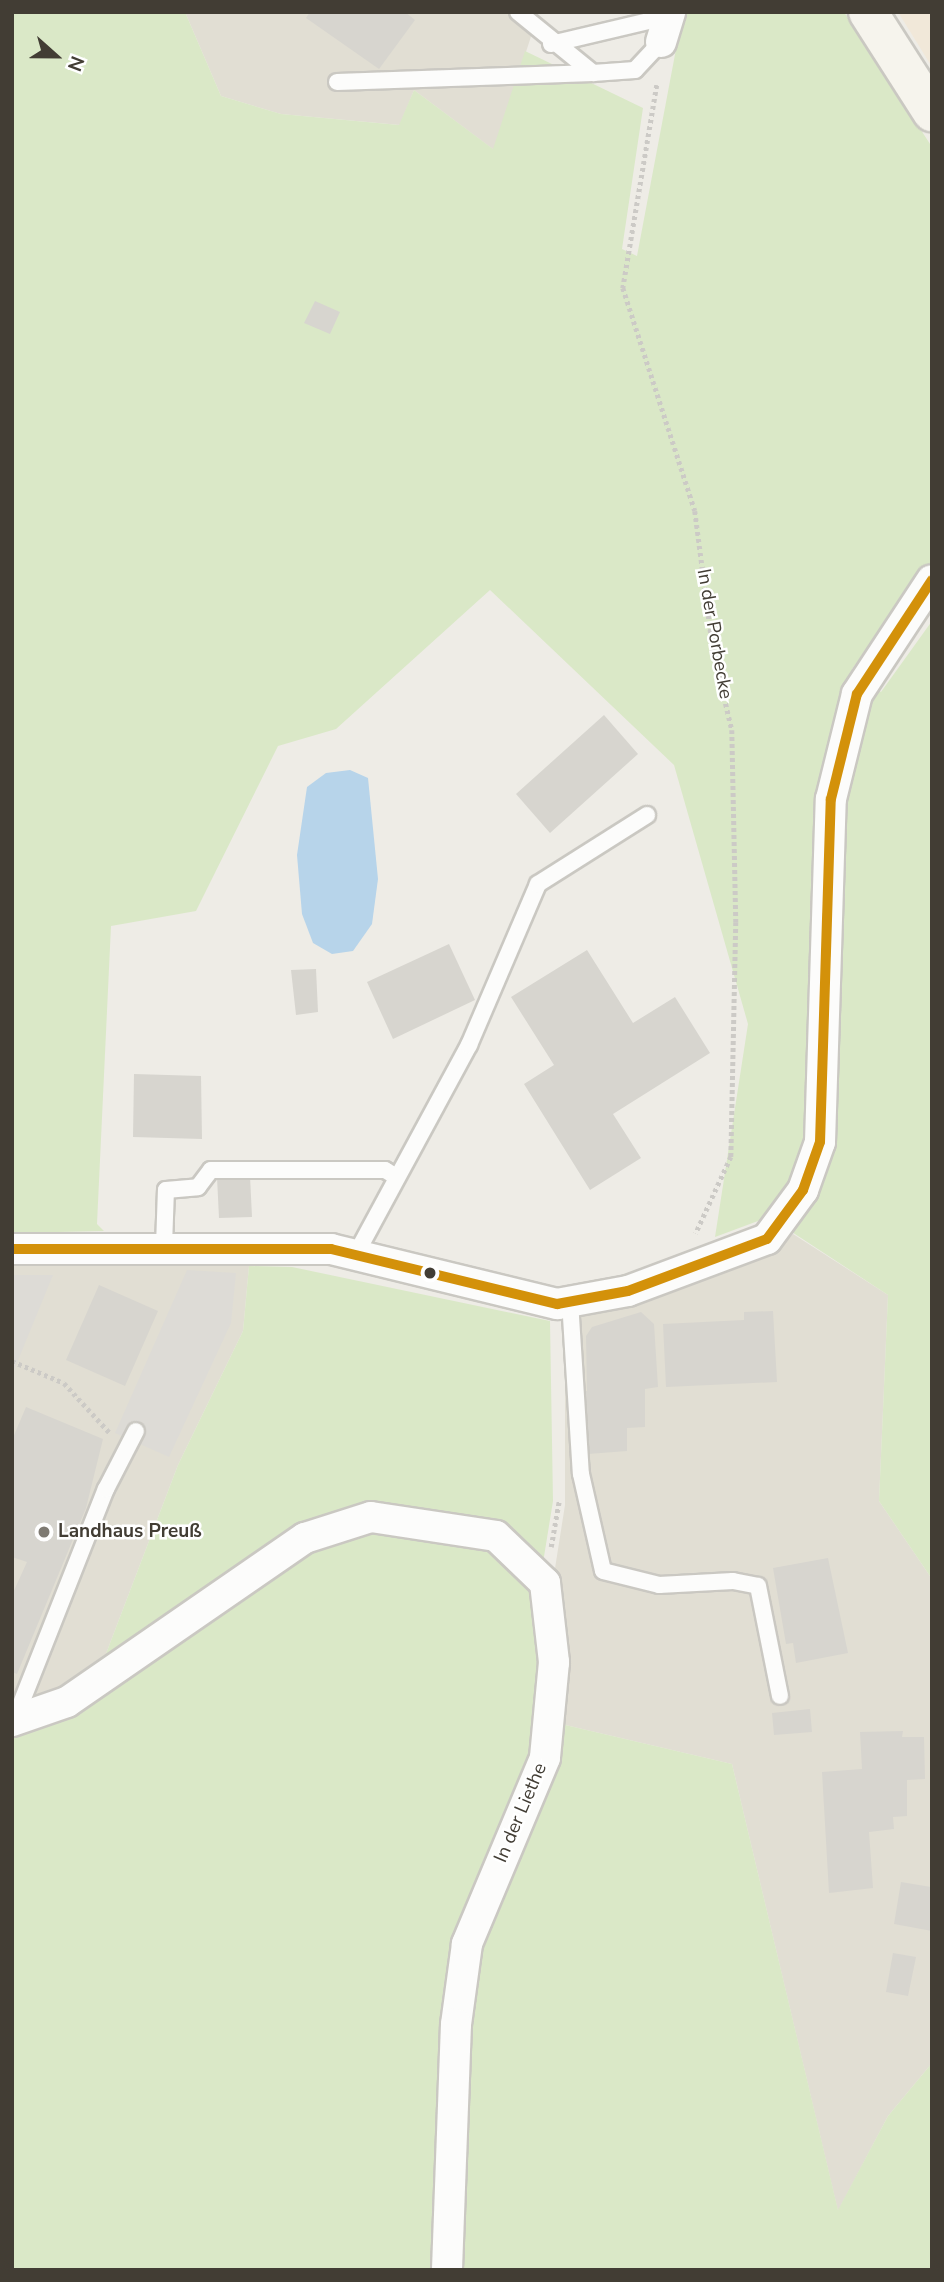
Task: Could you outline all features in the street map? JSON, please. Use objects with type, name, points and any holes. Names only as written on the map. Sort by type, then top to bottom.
[{"type":"street","points":[[868,12],[932,112]]},
{"type":"street","points":[[12,1249],[164,1246],[356,1254],[510,1296],[570,1301],[628,1291],[696,1263],[767,1239],[803,1190],[820,1142],[831,799],[857,694],[932,580]]},
{"type":"street","name":"In der Liethe","points":[[13,1721],[78,1695],[305,1538],[370,1517],[495,1536],[545,1583],[554,1662],[545,1758],[467,1944],[456,2024],[447,2270]]},
{"type":"lane","points":[[518,12],[551,44],[593,74]]},
{"type":"lane","points":[[551,44],[666,23]]},
{"type":"lane","points":[[337,82],[593,74],[635,70],[666,23]]},
{"type":"lane","points":[[356,1254],[395,1176],[478,1026],[538,884],[647,815]]},
{"type":"lane","points":[[164,1246],[166,1190],[198,1187],[211,1170],[385,1170],[395,1176]]},
{"type":"lane","points":[[570,1301],[581,1474],[603,1571],[659,1585],[733,1581],[758,1586],[780,1696]]},
{"type":"lane","points":[[13,1721],[125,1451],[136,1431]]},
{"type":"path","name":"In der Porbecke","points":[[666,23],[623,288],[695,511],[713,649],[732,730],[736,922],[730,1157],[696,1229],[696,1263]]},
{"type":"path","points":[[12,1361],[64,1383],[125,1451]]},
{"type":"shaded area","points":[[185,12],[539,12],[494,150],[414,90],[400,125],[281,114],[221,96]]},
{"type":"shaded area","points":[[898,12],[932,12],[932,67]]},
{"type":"shaded area","points":[[793,1234],[888,1295],[879,1501],[932,1579],[932,2063],[888,2116],[838,2211],[732,1764],[561,1724],[553,1581],[565,1505],[565,1320],[705,1280],[777,1252]]},
{"type":"shaded area","points":[[12,1261],[249,1266],[243,1331],[178,1465],[99,1672],[12,1712]]},
{"type":"shaded area","points":[[187,1270],[236,1273],[231,1323],[169,1457],[115,1433]]},
{"type":"shaded area","points":[[12,1275],[53,1275],[12,1375]]},
{"type":"green space","points":[[12,12],[185,12],[221,96],[281,114],[399,125],[414,90],[493,149],[525,51],[643,108],[622,249],[637,256],[683,12],[844,12],[932,147],[932,560],[852,669],[881,692],[932,621],[932,1579],[879,1501],[888,1295],[769,1217],[715,1237],[748,1024],[674,765],[490,590],[336,729],[278,746],[196,911],[111,926],[97,1224],[104,1231],[12,1233]]},
{"type":"green space","points":[[249,1266],[292,1267],[550,1321],[553,1501],[542,1569],[374,1508],[99,1672],[178,1465],[243,1331]]},
{"type":"green space","points":[[368,1525],[491,1547],[540,1595],[550,1662],[538,1750],[483,1877],[439,2270],[12,2270],[12,1731],[311,1547]]},
{"type":"green space","points":[[561,1724],[732,1764],[838,2210],[888,2116],[932,2063],[932,2270],[454,2270],[475,1945]]},
{"type":"water","points":[[350,770],[368,778],[378,879],[372,924],[353,951],[332,954],[313,943],[302,914],[297,855],[307,787],[326,773]]},
{"type":"building","points":[[310,12],[405,12],[415,20],[379,69],[306,18]]},
{"type":"building","points":[[315,301],[340,312],[330,334],[304,323]]},
{"type":"building","points":[[604,715],[638,754],[550,833],[516,794]]},
{"type":"building","points":[[449,944],[475,1000],[393,1039],[367,982]]},
{"type":"building","points":[[587,950],[633,1023],[675,997],[710,1053],[613,1114],[641,1158],[590,1190],[524,1084],[554,1065],[511,997]]},
{"type":"building","points":[[316,969],[318,1012],[296,1015],[291,970]]},
{"type":"building","points":[[134,1074],[201,1076],[202,1139],[133,1137]]},
{"type":"building","points":[[250,1176],[252,1217],[219,1218],[217,1177]]},
{"type":"building","points":[[99,1285],[158,1311],[125,1386],[66,1360]]},
{"type":"building","points":[[773,1311],[777,1382],[666,1387],[663,1324],[744,1320],[744,1312]]},
{"type":"building","points":[[641,1312],[654,1324],[658,1387],[645,1389],[645,1427],[627,1428],[627,1451],[588,1454],[580,1390],[587,1391],[586,1336],[592,1327]]},
{"type":"building","name":"Landhaus Preuß","points":[[26,1407],[103,1439],[86,1508],[17,1674],[12,1672],[12,1595],[27,1562],[12,1557],[12,1440]]},
{"type":"building","points":[[828,1558],[848,1653],[796,1663],[793,1643],[786,1644],[773,1568]]},
{"type":"building","points":[[810,1709],[812,1732],[774,1735],[772,1713]]},
{"type":"building","points":[[903,1731],[902,1737],[924,1737],[925,1779],[907,1780],[907,1816],[893,1817],[894,1829],[869,1832],[873,1888],[829,1893],[822,1772],[862,1769],[860,1732]]},
{"type":"building","points":[[901,1882],[931,1887],[932,1931],[894,1924]]},
{"type":"building","points":[[893,1953],[916,1957],[908,1996],[886,1992]]},
{"type":"transit line","points":[[12,1249],[331,1249],[557,1304],[628,1291],[767,1239],[803,1190],[820,1142],[831,799],[857,694],[932,580]]},
{"type":"place","name":"Landhaus Preuß","points":[[44,1532]]}]
